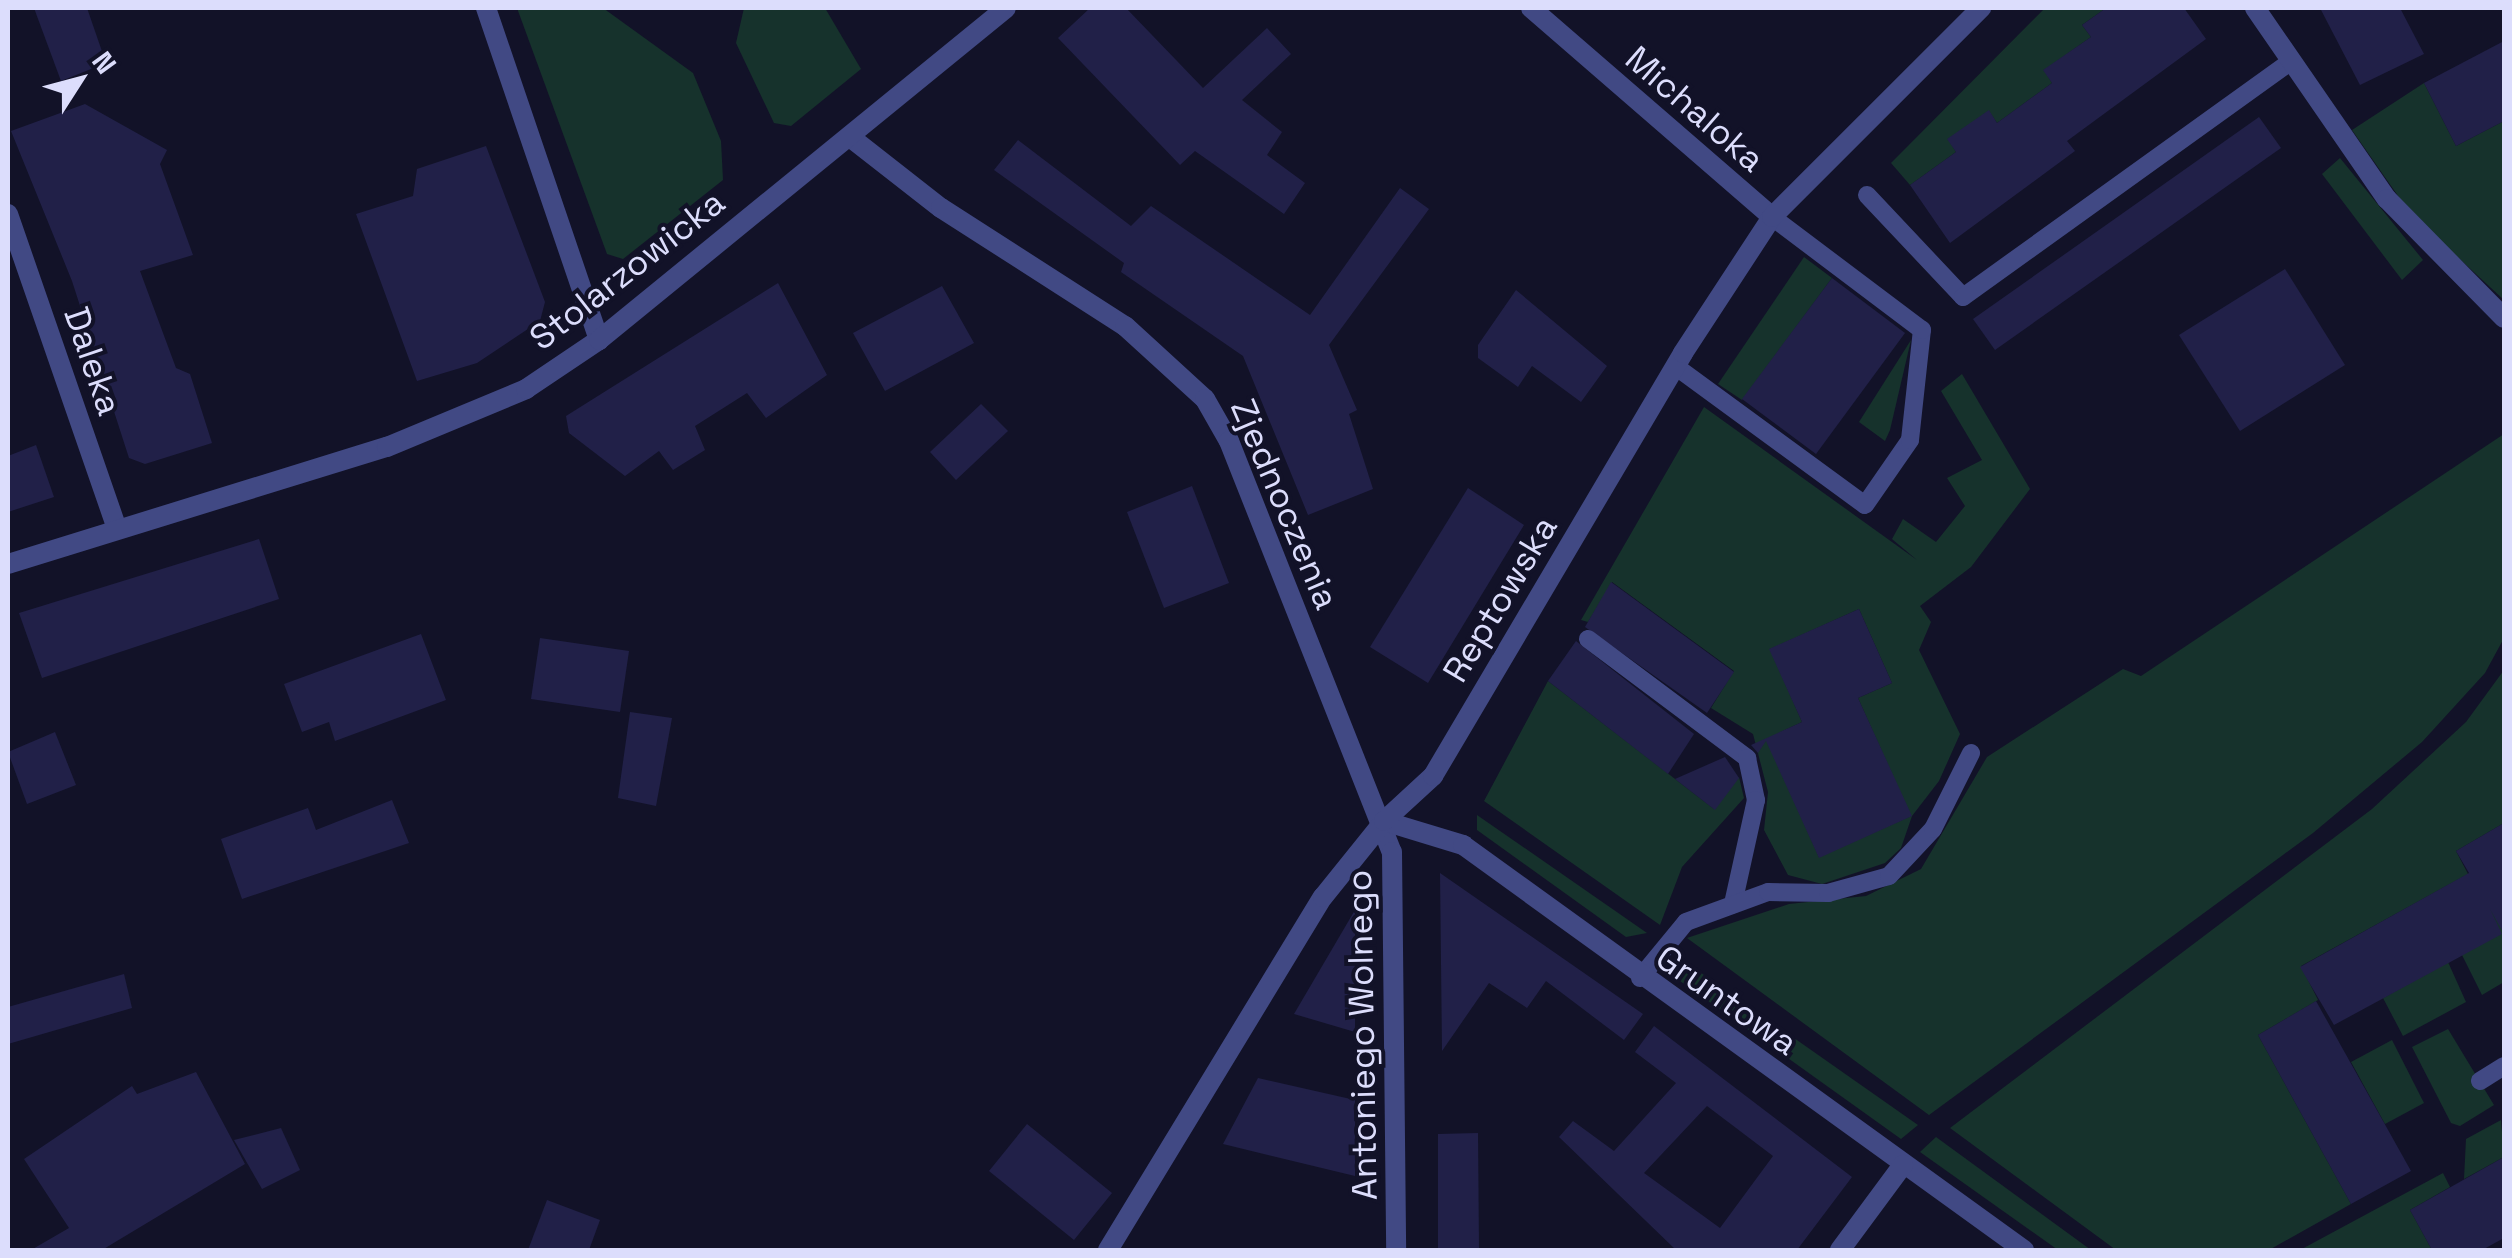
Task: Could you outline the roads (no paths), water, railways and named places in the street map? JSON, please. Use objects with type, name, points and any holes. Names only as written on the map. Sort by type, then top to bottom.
[{"type":"street","points":[[486,8],[599,340]]},
{"type":"street","name":"Stolarzowicka","points":[[8,564],[387,447],[526,389],[599,340],[1006,8]]},
{"type":"street","name":"Michaloka","points":[[1531,8],[1772,217]]},
{"type":"street","name":"Reptowska","points":[[1108,1250],[1323,897],[1384,820],[1432,776],[1676,366],[1772,217],[1981,8]]},
{"type":"street","points":[[2255,8],[2387,199],[2504,318]]},
{"type":"street","name":"Zjednoczenia","points":[[850,136],[941,208],[1125,326],[1205,399],[1229,441],[1350,748],[1384,820]]},
{"type":"street","name":"Daleka","points":[[8,214],[117,528]]},
{"type":"street","name":"Gruntowa","points":[[1384,820],[1464,845],[1640,978],[2024,1250]]},
{"type":"street","name":"Antoniego Wolnego","points":[[1384,820],[1397,888],[1396,1250]]},
{"type":"street","points":[[1840,1250],[1903,1164]]},
{"type":"lane","points":[[1868,195],[1963,297],[2292,60]]},
{"type":"lane","points":[[1676,366],[1864,505],[1910,440],[1922,330],[1772,217]]},
{"type":"lane","points":[[1588,639],[1747,758],[1756,800],[1733,904]]},
{"type":"lane","points":[[1640,978],[1686,922],[1768,892],[1828,892],[1889,876],[1933,829],[1971,752]]},
{"type":"lane","points":[[2480,1081],[2504,1066]]}]
